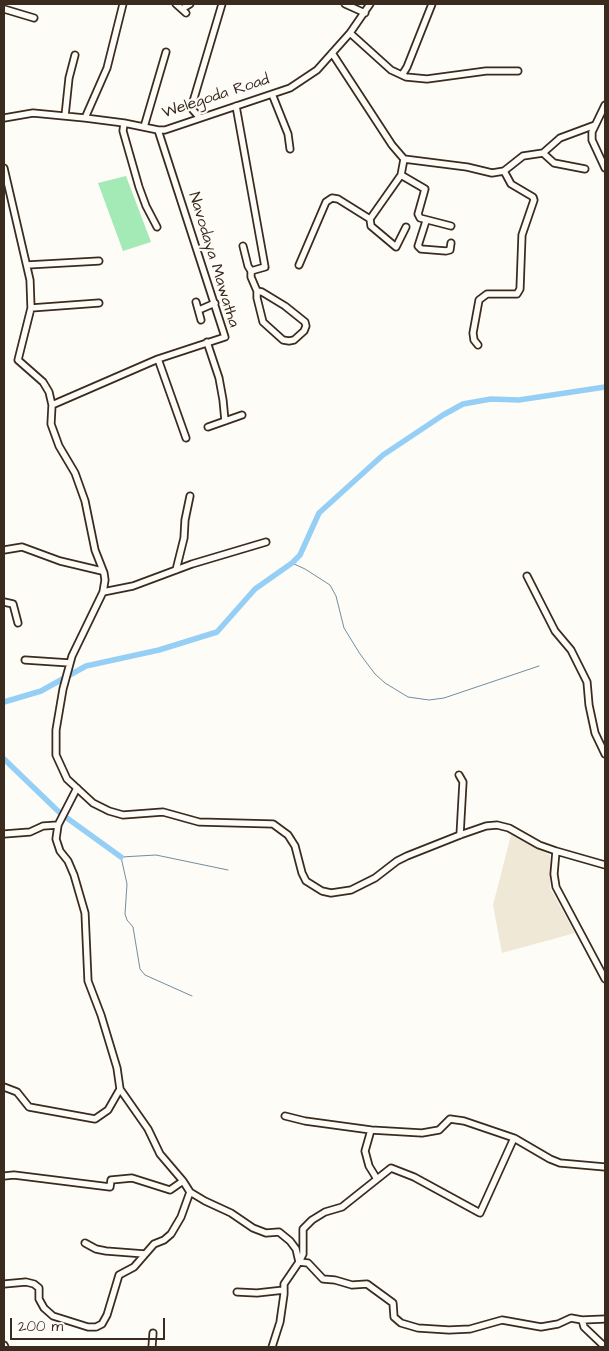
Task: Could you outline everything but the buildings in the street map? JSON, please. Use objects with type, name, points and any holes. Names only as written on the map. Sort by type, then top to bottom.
[{"type":"street","points":[[85,118],[107,68],[123,4]]},
{"type":"street","points":[[176,4],[184,11],[190,4]]},
{"type":"street","points":[[200,118],[192,109],[192,105],[222,4]]},
{"type":"street","points":[[345,4],[365,13]]},
{"type":"street","name":"Welegoda Road","points":[[4,118],[33,113],[124,123],[165,130],[290,88],[318,70],[350,33],[370,4]]},
{"type":"street","points":[[402,75],[432,4]]},
{"type":"street","points":[[4,9],[34,18]]},
{"type":"street","points":[[350,33],[392,70],[406,77],[427,79],[486,71],[518,71]]},
{"type":"street","points":[[144,127],[166,52]]},
{"type":"street","points":[[332,53],[392,145],[404,159],[467,167],[492,173],[504,171],[524,156],[543,153],[560,138],[595,125]]},
{"type":"street","points":[[65,116],[69,78],[75,55]]},
{"type":"street","points":[[272,94],[288,134],[290,149]]},
{"type":"street","points":[[236,106],[265,266],[251,270]]},
{"type":"street","points":[[605,106],[592,132],[592,140],[605,168]]},
{"type":"street","points":[[124,123],[123,130],[139,187],[157,227]]},
{"type":"street","name":"Navodaya Mawatha","points":[[52,405],[158,359],[224,337],[215,303],[158,130]]},
{"type":"street","points":[[543,153],[554,164],[586,169]]},
{"type":"street","points":[[404,159],[401,174],[370,218],[371,226],[396,247],[406,227]]},
{"type":"street","points":[[4,168],[30,280],[31,308],[18,360],[43,382],[49,392],[52,405],[51,424],[59,446],[75,473],[85,501],[95,550],[105,580],[103,592],[72,656],[63,689],[56,730],[56,755],[67,780],[93,803],[108,811],[123,815],[163,812],[199,822],[273,824],[288,835],[295,846],[302,873],[306,880],[322,891],[331,893],[350,890],[375,878],[397,861],[407,856],[486,826],[497,825],[509,828],[539,845],[605,865]]},
{"type":"street","points":[[478,345],[474,340],[473,333],[479,300],[487,294],[517,294],[520,289],[522,235],[534,200],[533,197],[511,184],[504,171]]},
{"type":"street","points":[[401,174],[425,189],[418,214],[420,218],[451,226]]},
{"type":"street","points":[[299,265],[326,202],[332,198],[338,199],[370,218]]},
{"type":"street","points":[[426,221],[418,246],[421,249],[446,251],[450,250],[451,244]]},
{"type":"street","points":[[243,246],[248,266],[251,270],[251,277],[257,291],[263,322],[283,340],[288,342],[294,340],[304,331],[305,322],[285,306],[257,291]]},
{"type":"street","points":[[27,265],[99,261]]},
{"type":"street","points":[[196,302],[201,320]]},
{"type":"street","points":[[31,308],[99,303]]},
{"type":"street","points":[[198,310],[215,303]]},
{"type":"street","points":[[207,342],[219,378],[225,421]]},
{"type":"street","points":[[158,359],[186,438]]},
{"type":"street","points":[[208,426],[242,415]]},
{"type":"street","points":[[176,570],[184,538],[185,520],[190,496]]},
{"type":"street","points":[[103,592],[133,586],[192,564],[266,542]]},
{"type":"street","points":[[4,550],[22,547],[60,561],[102,571]]},
{"type":"street","points":[[527,576],[555,631],[571,650],[588,682],[589,705],[595,733],[605,754]]},
{"type":"street","points":[[4,602],[13,604],[18,623]]},
{"type":"street","points":[[25,660],[70,664]]},
{"type":"street","points":[[459,775],[463,782],[460,835]]},
{"type":"street","points":[[77,788],[58,824],[56,839],[60,851],[68,861],[74,875],[85,913],[88,981],[101,1015],[120,1089],[148,1129],[160,1154],[190,1192],[231,1213],[253,1228],[266,1232],[279,1232],[296,1249],[299,1262]]},
{"type":"street","points":[[4,834],[30,832],[44,826],[58,824]]},
{"type":"street","points":[[556,851],[554,874],[556,887],[605,979]]},
{"type":"street","points":[[4,1087],[17,1092],[29,1107],[95,1119],[108,1110],[120,1089]]},
{"type":"street","points":[[285,1116],[306,1122],[371,1130],[422,1133],[440,1130],[450,1119],[464,1121],[514,1138],[560,1163],[605,1168]]},
{"type":"street","points":[[371,1130],[365,1151],[368,1166],[377,1179]]},
{"type":"street","points":[[272,1347],[280,1322],[284,1284],[299,1262],[302,1254],[303,1229],[312,1220],[326,1212],[342,1207],[392,1168],[480,1213],[514,1138]]},
{"type":"street","points":[[4,1176],[110,1187],[111,1180],[132,1178],[170,1190],[183,1181]]},
{"type":"street","points":[[4,1284],[26,1282],[34,1284],[39,1288],[39,1300],[44,1308],[53,1316],[88,1327],[96,1327],[102,1324],[107,1315],[119,1275],[134,1268],[154,1244],[164,1240],[171,1234],[181,1217],[190,1192]]},
{"type":"street","points":[[84,1243],[101,1250],[145,1254]]},
{"type":"street","points":[[299,1262],[308,1263],[323,1279],[352,1285],[366,1284],[393,1303],[394,1317],[401,1323],[418,1328],[470,1329],[502,1320],[541,1327],[558,1324],[571,1318],[582,1320],[605,1319]]},
{"type":"street","points":[[236,1292],[257,1293],[284,1290]]},
{"type":"street","points":[[582,1320],[584,1328],[605,1347]]},
{"type":"street","points":[[152,1347],[153,1333]]},
{"type":"shaded area","points":[[511,835],[550,855],[550,888],[575,933],[502,953],[493,905]]},
{"type":"green space","points":[[126,176],[151,242],[123,251],[98,183]]},
{"type":"waterway","points":[[4,702],[41,691],[86,666],[159,650],[217,632],[255,589],[292,563],[300,555],[319,513],[383,455],[463,404],[491,399],[519,400],[605,387]]},
{"type":"waterway","points":[[292,563],[330,585],[336,596],[344,628],[360,654],[375,674],[385,683],[408,697],[429,700],[444,698],[539,666]]},
{"type":"waterway","points":[[4,759],[59,812]]},
{"type":"waterway","points":[[67,818],[121,857]]},
{"type":"waterway","points":[[192,996],[145,975],[140,969],[133,927],[125,914],[127,884],[121,857],[156,855],[228,870]]}]
